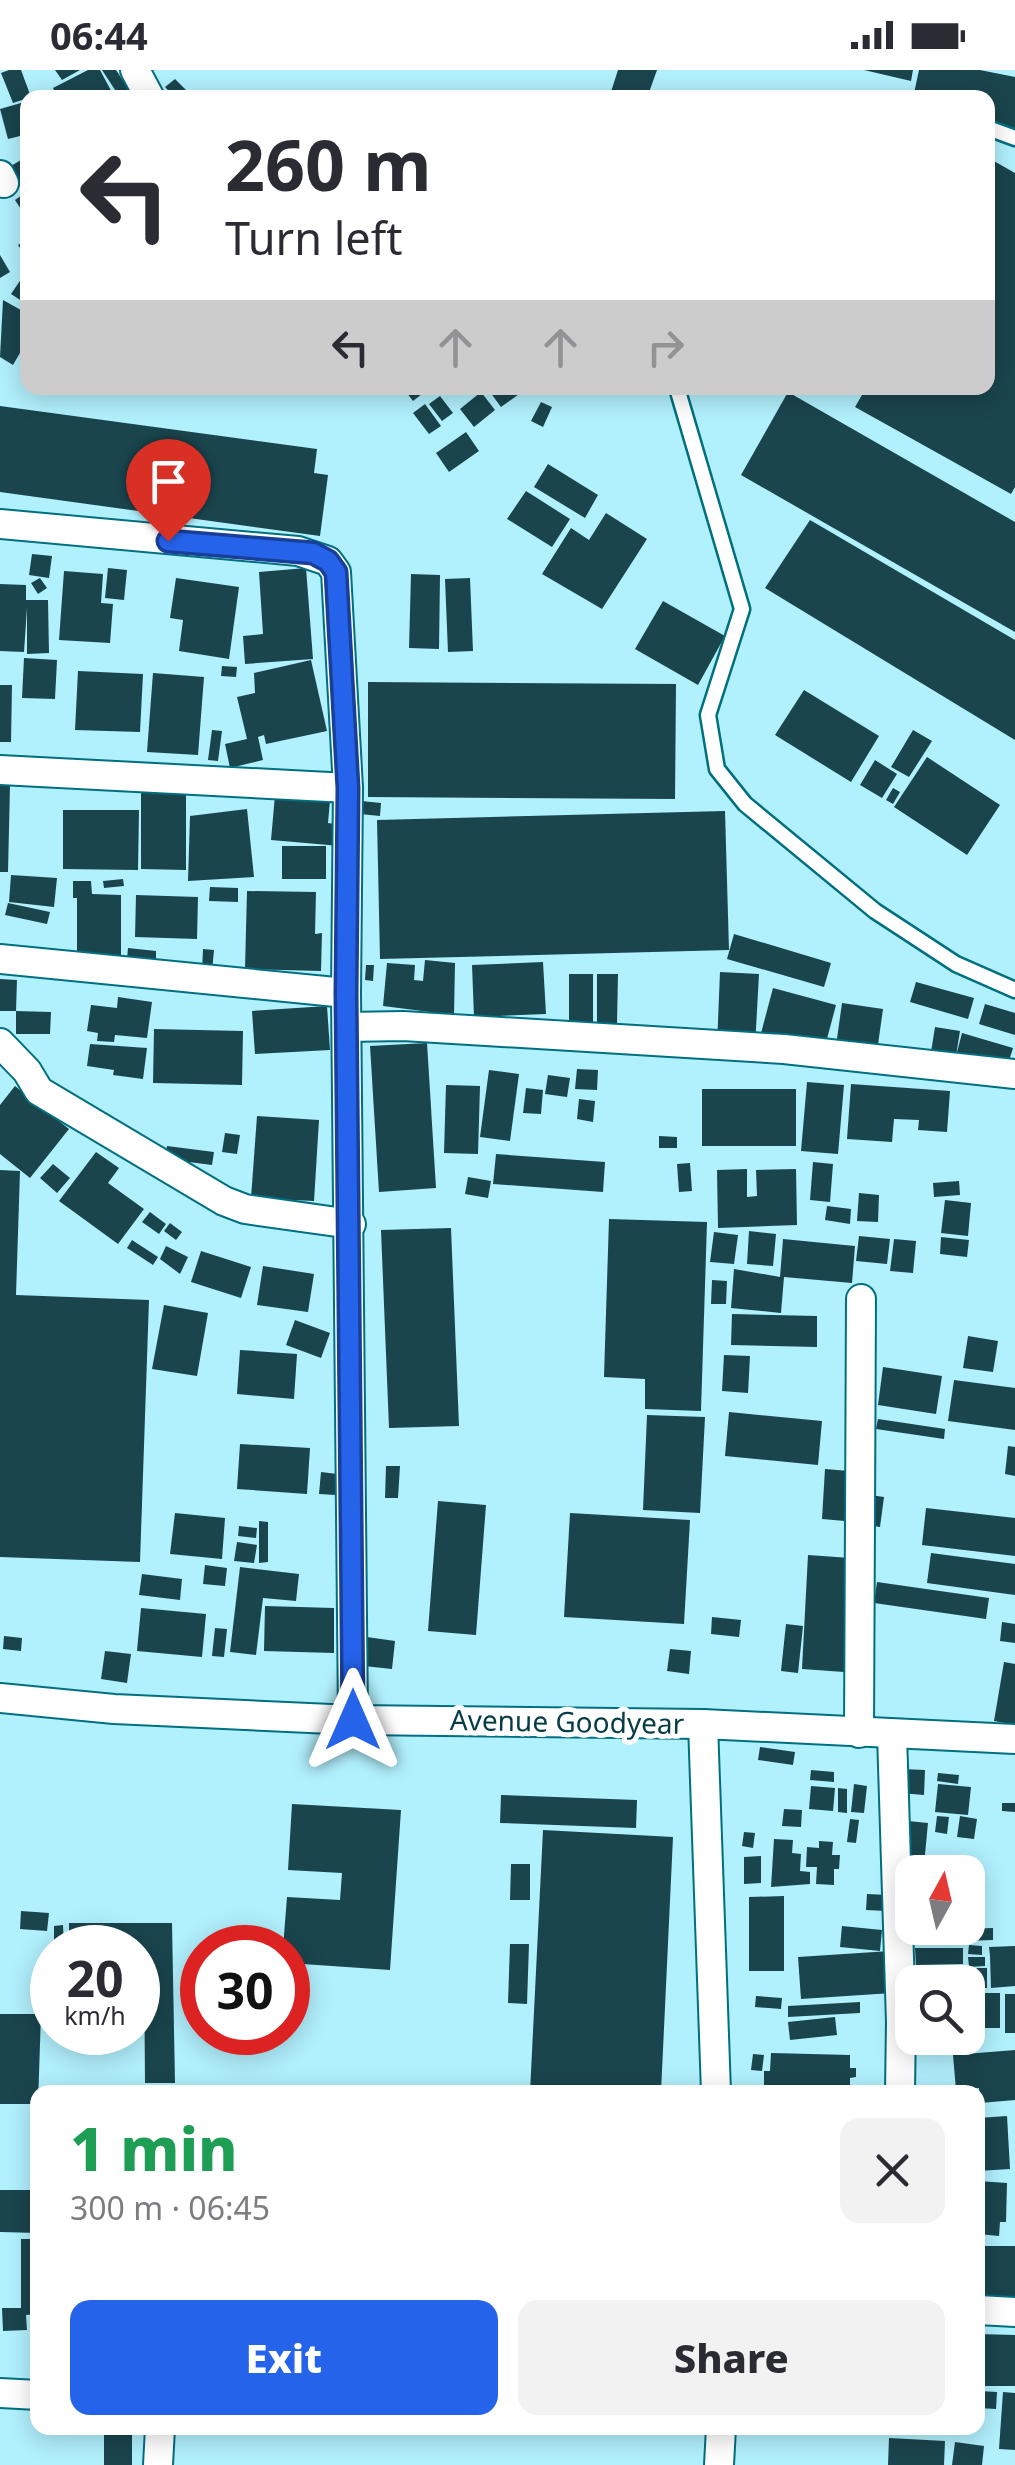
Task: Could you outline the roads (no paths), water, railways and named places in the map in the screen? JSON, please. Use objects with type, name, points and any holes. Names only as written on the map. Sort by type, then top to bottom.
[{"type":"street","points":[[0,524],[298,550],[328,561],[336,572],[348,788],[346,993],[353,1720]]},
{"type":"street","points":[[0,770],[348,788]]},
{"type":"street","points":[[0,959],[346,993]]},
{"type":"street","points":[[347,1027],[403,1026],[784,1049],[1015,1074]]},
{"type":"street","points":[[0,1042],[39,1091],[224,1201],[244,1209],[350,1224]]},
{"type":"street","points":[[858,1734],[861,1299]]},
{"type":"street","name":"Avenue Goodyear","points":[[0,1698],[114,1709],[353,1720],[703,1724],[858,1734],[1015,1738]]},
{"type":"street","points":[[703,1724],[716,2085]]},
{"type":"street","points":[[892,1734],[900,2085]]},
{"type":"street","points":[[985,2310],[1015,2312]]},
{"type":"street","points":[[0,2394],[30,2396]]},
{"type":"street","points":[[158,2465],[160,2435]]},
{"type":"street","points":[[719,2465],[720,2435]]},
{"type":"lane","points":[[679,395],[742,608],[708,715],[717,769],[745,804],[875,911],[956,964],[1015,990]]}]
